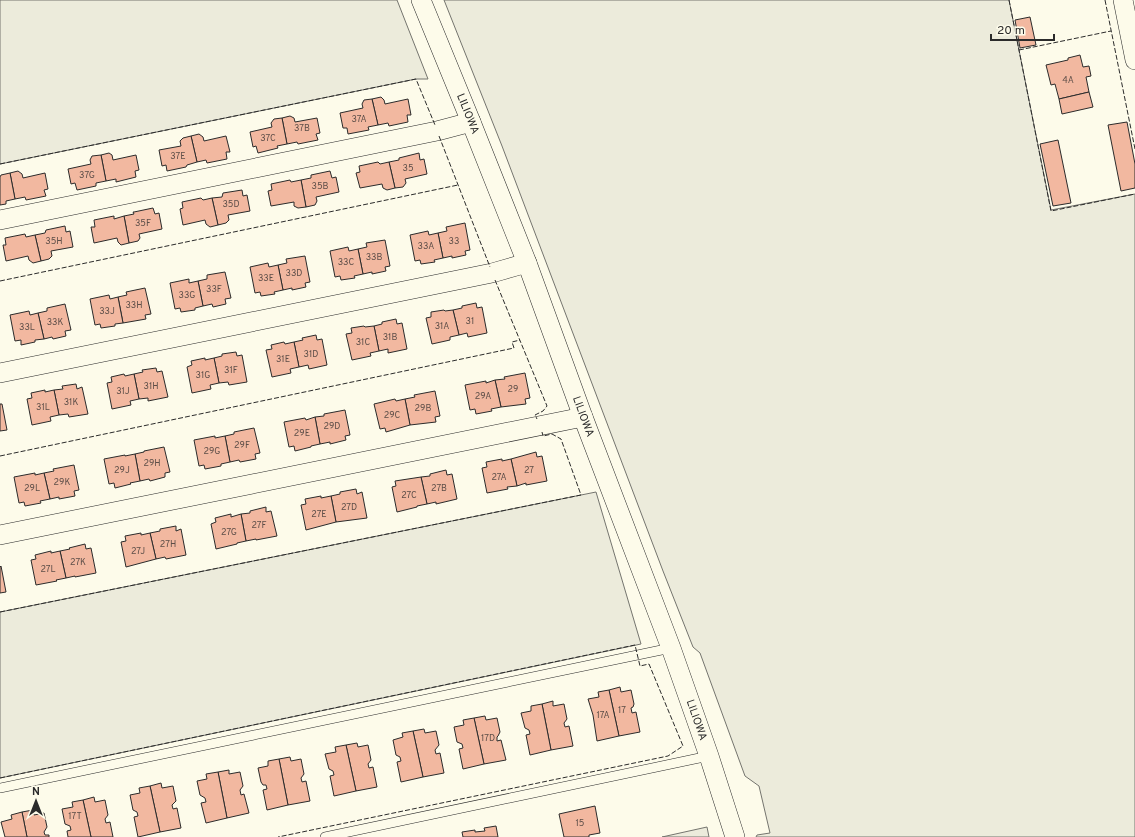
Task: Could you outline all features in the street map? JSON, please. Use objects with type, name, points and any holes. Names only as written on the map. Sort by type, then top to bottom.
[{"type":"street","name":"LILIOWA","points":[[421,0],[527,263],[583,417],[671,648],[709,756],[735,837]]},
{"type":"street","points":[[1123,0],[1135,60]]},
{"type":"street","points":[[0,220],[437,131],[471,122]]},
{"type":"street","points":[[0,373],[492,273],[527,263]]},
{"type":"street","points":[[0,535],[583,417]]},
{"type":"lane","points":[[0,788],[671,648]]},
{"type":"lane","points":[[324,837],[709,756]]},
{"type":"shaded area","points":[[0,0],[397,0],[428,79],[416,79],[0,164]]},
{"type":"shaded area","points":[[444,0],[1009,0],[1051,210],[1135,194],[1135,837],[756,837],[757,835],[770,833],[759,786],[745,776],[700,653],[693,647],[502,146]]},
{"type":"shaded area","points":[[596,492],[641,644],[0,778],[0,612]]},
{"type":"shaded area","points":[[707,827],[709,837],[662,837]]},
{"type":"building","points":[[1030,17],[1036,45],[1020,48],[1015,20]]},
{"type":"building","points":[[1080,55],[1083,67],[1089,66],[1091,76],[1086,77],[1089,92],[1059,99],[1055,84],[1051,85],[1046,65],[1068,60],[1068,58]]},
{"type":"building","points":[[1089,92],[1093,107],[1062,114],[1059,99]]},
{"type":"building","points":[[381,97],[385,104],[408,99],[411,115],[407,115],[408,122],[389,126],[388,123],[378,125],[372,99]]},
{"type":"building","points":[[372,99],[378,125],[368,127],[369,130],[348,134],[347,128],[343,128],[340,113],[363,108],[362,104],[364,100]]},
{"type":"building","points":[[290,116],[294,118],[295,122],[317,118],[320,133],[316,134],[318,140],[298,144],[297,142],[287,144],[282,118]]},
{"type":"building","points":[[282,118],[287,144],[258,153],[256,146],[253,147],[250,132],[272,127],[271,123],[274,119]]},
{"type":"building","points":[[1127,122],[1135,164],[1135,188],[1121,191],[1108,125]]},
{"type":"building","points":[[199,134],[203,137],[204,141],[226,136],[230,152],[226,152],[227,159],[207,163],[206,160],[197,162],[191,136]]},
{"type":"building","points":[[191,136],[197,162],[187,165],[186,167],[167,171],[166,165],[162,166],[159,150],[181,146],[180,141],[183,138]]},
{"type":"building","points":[[1058,140],[1071,203],[1053,206],[1040,144]]},
{"type":"building","points":[[109,153],[112,155],[113,160],[136,155],[139,170],[135,171],[136,177],[116,182],[116,179],[106,181],[101,155]]},
{"type":"building","points":[[419,153],[420,160],[424,159],[427,174],[405,179],[406,183],[403,187],[395,188],[389,162]]},
{"type":"building","points":[[101,155],[106,181],[96,183],[96,186],[77,190],[75,183],[71,184],[68,169],[91,164],[90,160],[92,156]]},
{"type":"building","points":[[378,162],[380,164],[389,162],[395,188],[387,190],[383,188],[382,184],[360,188],[356,173],[360,172],[359,166]]},
{"type":"building","points":[[18,171],[22,174],[23,178],[45,173],[48,189],[44,190],[46,196],[26,200],[25,197],[15,199],[10,173]]},
{"type":"building","points":[[330,171],[332,178],[336,177],[339,192],[316,197],[317,201],[315,205],[306,207],[301,180],[311,178],[311,175]]},
{"type":"building","points":[[10,173],[15,199],[6,201],[6,204],[0,205],[0,177],[1,175]]},
{"type":"building","points":[[290,180],[291,182],[301,180],[306,207],[298,208],[294,206],[294,202],[271,206],[268,191],[272,190],[271,184]]},
{"type":"building","points":[[242,190],[243,196],[247,195],[250,211],[228,215],[229,220],[226,223],[218,225],[212,198],[222,197],[223,193]]},
{"type":"building","points":[[201,198],[203,200],[212,198],[218,225],[210,227],[206,224],[205,220],[183,225],[180,209],[183,208],[182,202]]},
{"type":"building","points":[[153,208],[155,214],[159,213],[162,229],[139,234],[140,238],[138,241],[129,243],[124,216],[134,214],[133,212]]},
{"type":"building","points":[[114,216],[114,219],[124,216],[129,243],[121,245],[117,238],[94,243],[91,227],[95,227],[94,220]]},
{"type":"building","points":[[465,223],[470,250],[465,251],[466,255],[443,258],[438,233],[447,231],[446,227]]},
{"type":"building","points":[[65,226],[66,232],[70,231],[73,247],[51,251],[52,256],[49,259],[41,261],[35,235],[45,233],[46,230]]},
{"type":"building","points":[[428,231],[429,235],[438,233],[443,258],[434,260],[435,262],[421,264],[420,260],[415,261],[410,235]]},
{"type":"building","points":[[25,234],[26,237],[35,235],[41,261],[33,263],[29,260],[28,256],[6,261],[3,245],[6,245],[5,238]]},
{"type":"building","points":[[385,240],[390,266],[385,267],[386,271],[363,274],[358,249],[367,247],[366,243]]},
{"type":"building","points":[[348,247],[349,251],[358,249],[363,274],[354,276],[355,278],[341,280],[340,276],[335,277],[330,251]]},
{"type":"building","points":[[305,256],[310,282],[305,283],[306,287],[283,290],[278,265],[287,263],[286,259]]},
{"type":"building","points":[[268,263],[269,267],[278,265],[283,290],[274,292],[275,294],[261,296],[260,292],[255,293],[250,267]]},
{"type":"building","points":[[225,272],[231,298],[225,299],[226,304],[213,307],[212,304],[203,306],[198,281],[207,279],[207,275]]},
{"type":"building","points":[[189,279],[189,283],[198,281],[203,306],[195,308],[195,310],[181,312],[180,308],[175,309],[170,283]]},
{"type":"building","points":[[145,288],[151,314],[145,315],[146,319],[123,323],[118,297],[127,295],[126,292]]},
{"type":"building","points":[[109,295],[110,299],[118,297],[123,323],[101,328],[100,324],[95,325],[90,299]]},
{"type":"building","points":[[476,303],[477,308],[482,307],[487,333],[468,337],[467,333],[459,335],[453,310],[462,308],[462,306]]},
{"type":"building","points":[[65,304],[71,330],[65,331],[66,336],[53,339],[52,337],[44,339],[38,313],[47,311],[47,308]]},
{"type":"building","points":[[453,310],[459,335],[450,337],[450,340],[432,344],[426,318],[431,317],[431,312]]},
{"type":"building","points":[[29,311],[30,315],[38,313],[44,339],[35,340],[35,342],[21,345],[21,340],[15,341],[10,315]]},
{"type":"building","points":[[396,319],[397,324],[402,323],[407,349],[388,353],[388,349],[379,351],[374,326],[382,324],[382,322]]},
{"type":"building","points":[[374,326],[379,351],[370,353],[371,356],[352,360],[346,334],[352,333],[351,328]]},
{"type":"building","points":[[316,335],[317,340],[322,339],[327,365],[309,369],[308,365],[299,367],[294,342],[303,340],[302,338]]},
{"type":"building","points":[[284,342],[285,344],[294,342],[299,367],[290,369],[291,373],[272,377],[266,350],[272,349],[271,345]]},
{"type":"building","points":[[236,352],[237,356],[242,355],[247,382],[229,385],[228,382],[219,383],[214,358],[222,356],[222,354]]},
{"type":"building","points":[[205,358],[205,360],[214,358],[219,383],[210,385],[211,389],[192,393],[187,367],[192,365],[191,361]]},
{"type":"building","points":[[156,368],[157,372],[162,371],[168,397],[148,401],[148,398],[139,399],[134,374],[143,372],[142,370]]},
{"type":"building","points":[[525,373],[530,398],[525,399],[526,404],[501,407],[495,380],[505,379],[504,377]]},
{"type":"building","points":[[124,374],[125,376],[134,374],[139,399],[130,401],[131,405],[112,409],[107,383],[112,382],[111,377]]},
{"type":"building","points":[[495,380],[501,407],[491,409],[492,411],[476,414],[475,409],[470,410],[465,385],[486,381],[486,383]]},
{"type":"building","points":[[76,384],[77,389],[82,387],[88,414],[69,417],[68,414],[59,415],[54,390],[63,389],[62,386]]},
{"type":"building","points":[[45,390],[45,392],[54,390],[59,415],[50,417],[51,421],[32,425],[27,399],[32,398],[31,393]]},
{"type":"building","points":[[435,391],[440,416],[435,417],[436,422],[410,425],[405,399],[415,397],[414,395]]},
{"type":"building","points":[[395,399],[396,401],[405,399],[410,425],[386,432],[385,428],[380,429],[374,404]]},
{"type":"building","points":[[0,404],[2,404],[7,430],[0,431]]},
{"type":"building","points":[[345,410],[350,435],[345,436],[346,440],[330,444],[330,442],[320,444],[315,417]]},
{"type":"building","points":[[315,417],[320,444],[295,451],[294,446],[289,447],[284,422],[305,418],[306,420]]},
{"type":"building","points":[[254,428],[260,453],[255,454],[256,459],[230,462],[225,436],[234,434],[234,432]]},
{"type":"building","points":[[215,436],[215,438],[225,436],[230,462],[221,464],[221,466],[205,469],[204,465],[199,466],[194,440]]},
{"type":"building","points":[[164,447],[170,472],[165,473],[165,477],[150,481],[149,479],[140,481],[135,454]]},
{"type":"building","points":[[536,452],[537,457],[542,456],[547,481],[526,485],[526,483],[517,486],[511,459]]},
{"type":"building","points":[[135,454],[140,481],[115,488],[114,483],[109,484],[104,459]]},
{"type":"building","points":[[502,459],[502,461],[511,459],[517,486],[507,487],[508,489],[487,493],[482,468],[487,467],[486,462]]},
{"type":"building","points":[[74,465],[79,490],[74,491],[75,496],[50,499],[44,473],[54,471],[53,469]]},
{"type":"building","points":[[446,470],[447,475],[452,474],[457,499],[436,504],[436,502],[427,504],[421,477],[430,476],[430,474]]},
{"type":"building","points":[[35,473],[35,475],[44,473],[50,499],[40,501],[41,503],[25,506],[24,502],[19,503],[14,477]]},
{"type":"building","points":[[421,477],[427,504],[397,512],[392,487],[396,486],[395,481]]},
{"type":"building","points":[[356,489],[357,494],[362,492],[367,518],[336,522],[331,496],[340,494],[340,492]]},
{"type":"building","points":[[321,496],[321,498],[331,496],[336,522],[306,530],[301,505],[306,504],[305,499]]},
{"type":"building","points":[[266,507],[266,512],[271,511],[277,536],[246,541],[241,514],[250,513],[250,511]]},
{"type":"building","points":[[231,514],[231,517],[241,514],[246,541],[216,549],[211,524],[216,522],[215,518]]},
{"type":"building","points":[[176,526],[176,531],[181,529],[186,555],[166,559],[165,557],[156,559],[150,533],[160,531],[160,529]]},
{"type":"building","points":[[141,533],[141,535],[150,533],[156,559],[126,567],[121,542],[126,541],[125,536]]},
{"type":"building","points":[[85,544],[86,549],[91,548],[96,573],[66,578],[60,551]]},
{"type":"building","points":[[51,551],[51,553],[60,551],[66,578],[36,585],[31,560],[36,559],[35,555]]},
{"type":"building","points":[[1,566],[6,592],[0,593],[0,567]]},
{"type":"building","points":[[620,687],[621,692],[631,690],[634,704],[631,708],[632,713],[636,712],[640,732],[619,736],[609,690]]},
{"type":"building","points":[[609,690],[619,736],[597,741],[593,715],[588,699],[599,697],[598,692]]},
{"type":"building","points":[[553,701],[553,706],[564,704],[567,719],[564,723],[565,727],[569,726],[573,746],[551,750],[542,704]]},
{"type":"building","points":[[542,704],[551,750],[530,755],[526,735],[530,734],[529,730],[525,728],[521,713],[531,711],[531,706]]},
{"type":"building","points":[[485,716],[486,720],[497,718],[500,732],[497,737],[497,741],[501,740],[506,760],[484,764],[474,718]]},
{"type":"building","points":[[474,718],[484,764],[463,769],[459,749],[463,748],[462,744],[457,742],[454,727],[464,725],[463,720]]},
{"type":"building","points":[[424,729],[425,733],[436,731],[439,745],[435,750],[436,754],[440,753],[444,773],[423,777],[413,731]]},
{"type":"building","points":[[413,731],[423,777],[401,782],[397,762],[401,761],[400,757],[396,755],[393,740],[403,737],[402,733]]},
{"type":"building","points":[[357,743],[358,747],[368,745],[371,760],[368,764],[369,768],[373,767],[377,787],[356,791],[346,745]]},
{"type":"building","points":[[346,745],[356,791],[334,796],[330,776],[334,775],[333,771],[329,769],[325,754],[336,752],[335,747]]},
{"type":"building","points":[[290,757],[291,761],[301,759],[304,774],[301,778],[302,782],[306,781],[310,801],[288,805],[279,759]]},
{"type":"building","points":[[279,759],[288,805],[267,810],[263,790],[267,789],[266,785],[263,785],[261,782],[258,768],[268,766],[268,761]]},
{"type":"building","points":[[229,770],[229,774],[240,772],[243,786],[240,790],[241,795],[244,794],[249,813],[227,818],[218,772]]},
{"type":"building","points":[[218,772],[227,818],[206,823],[201,803],[206,802],[205,798],[200,795],[197,781],[207,779],[206,774]]},
{"type":"building","points":[[161,783],[162,788],[173,786],[176,801],[172,805],[173,809],[177,808],[181,828],[160,832],[150,786]]},
{"type":"building","points":[[150,786],[160,832],[138,837],[134,817],[138,816],[137,812],[133,810],[130,795],[140,793],[139,788]]},
{"type":"building","points":[[94,797],[95,802],[105,800],[108,815],[105,819],[106,823],[110,822],[113,837],[91,837],[83,800]]},
{"type":"building","points":[[83,800],[91,837],[68,837],[67,831],[71,830],[70,826],[65,824],[62,809],[73,807],[72,802]]},
{"type":"building","points":[[595,806],[600,833],[589,835],[589,837],[564,837],[559,814]]},
{"type":"building","points":[[33,810],[34,815],[44,813],[47,827],[44,832],[45,835],[49,835],[49,837],[27,837],[22,812]]},
{"type":"building","points":[[22,812],[27,837],[5,837],[1,822],[12,819],[11,815]]},
{"type":"building","points":[[496,826],[498,837],[463,837],[462,832],[475,830],[475,832],[485,831],[484,828]]},
{"type":"fence","points":[[1009,0],[1051,211],[1135,194]]},
{"type":"fence","points":[[1105,0],[1135,149]]},
{"type":"fence","points":[[1019,50],[1111,31]]},
{"type":"fence","points":[[0,164],[416,79],[435,125]]},
{"type":"fence","points":[[439,136],[490,267]]},
{"type":"fence","points":[[0,281],[458,185]]},
{"type":"fence","points":[[495,280],[547,406],[543,411],[535,415],[537,419]]},
{"type":"fence","points":[[0,456],[514,348],[512,342],[520,340]]},
{"type":"fence","points":[[0,612],[581,495],[561,439],[552,434],[543,436],[542,432]]},
{"type":"fence","points":[[0,778],[635,645],[640,666],[649,664],[683,746],[668,756],[278,837]]}]
